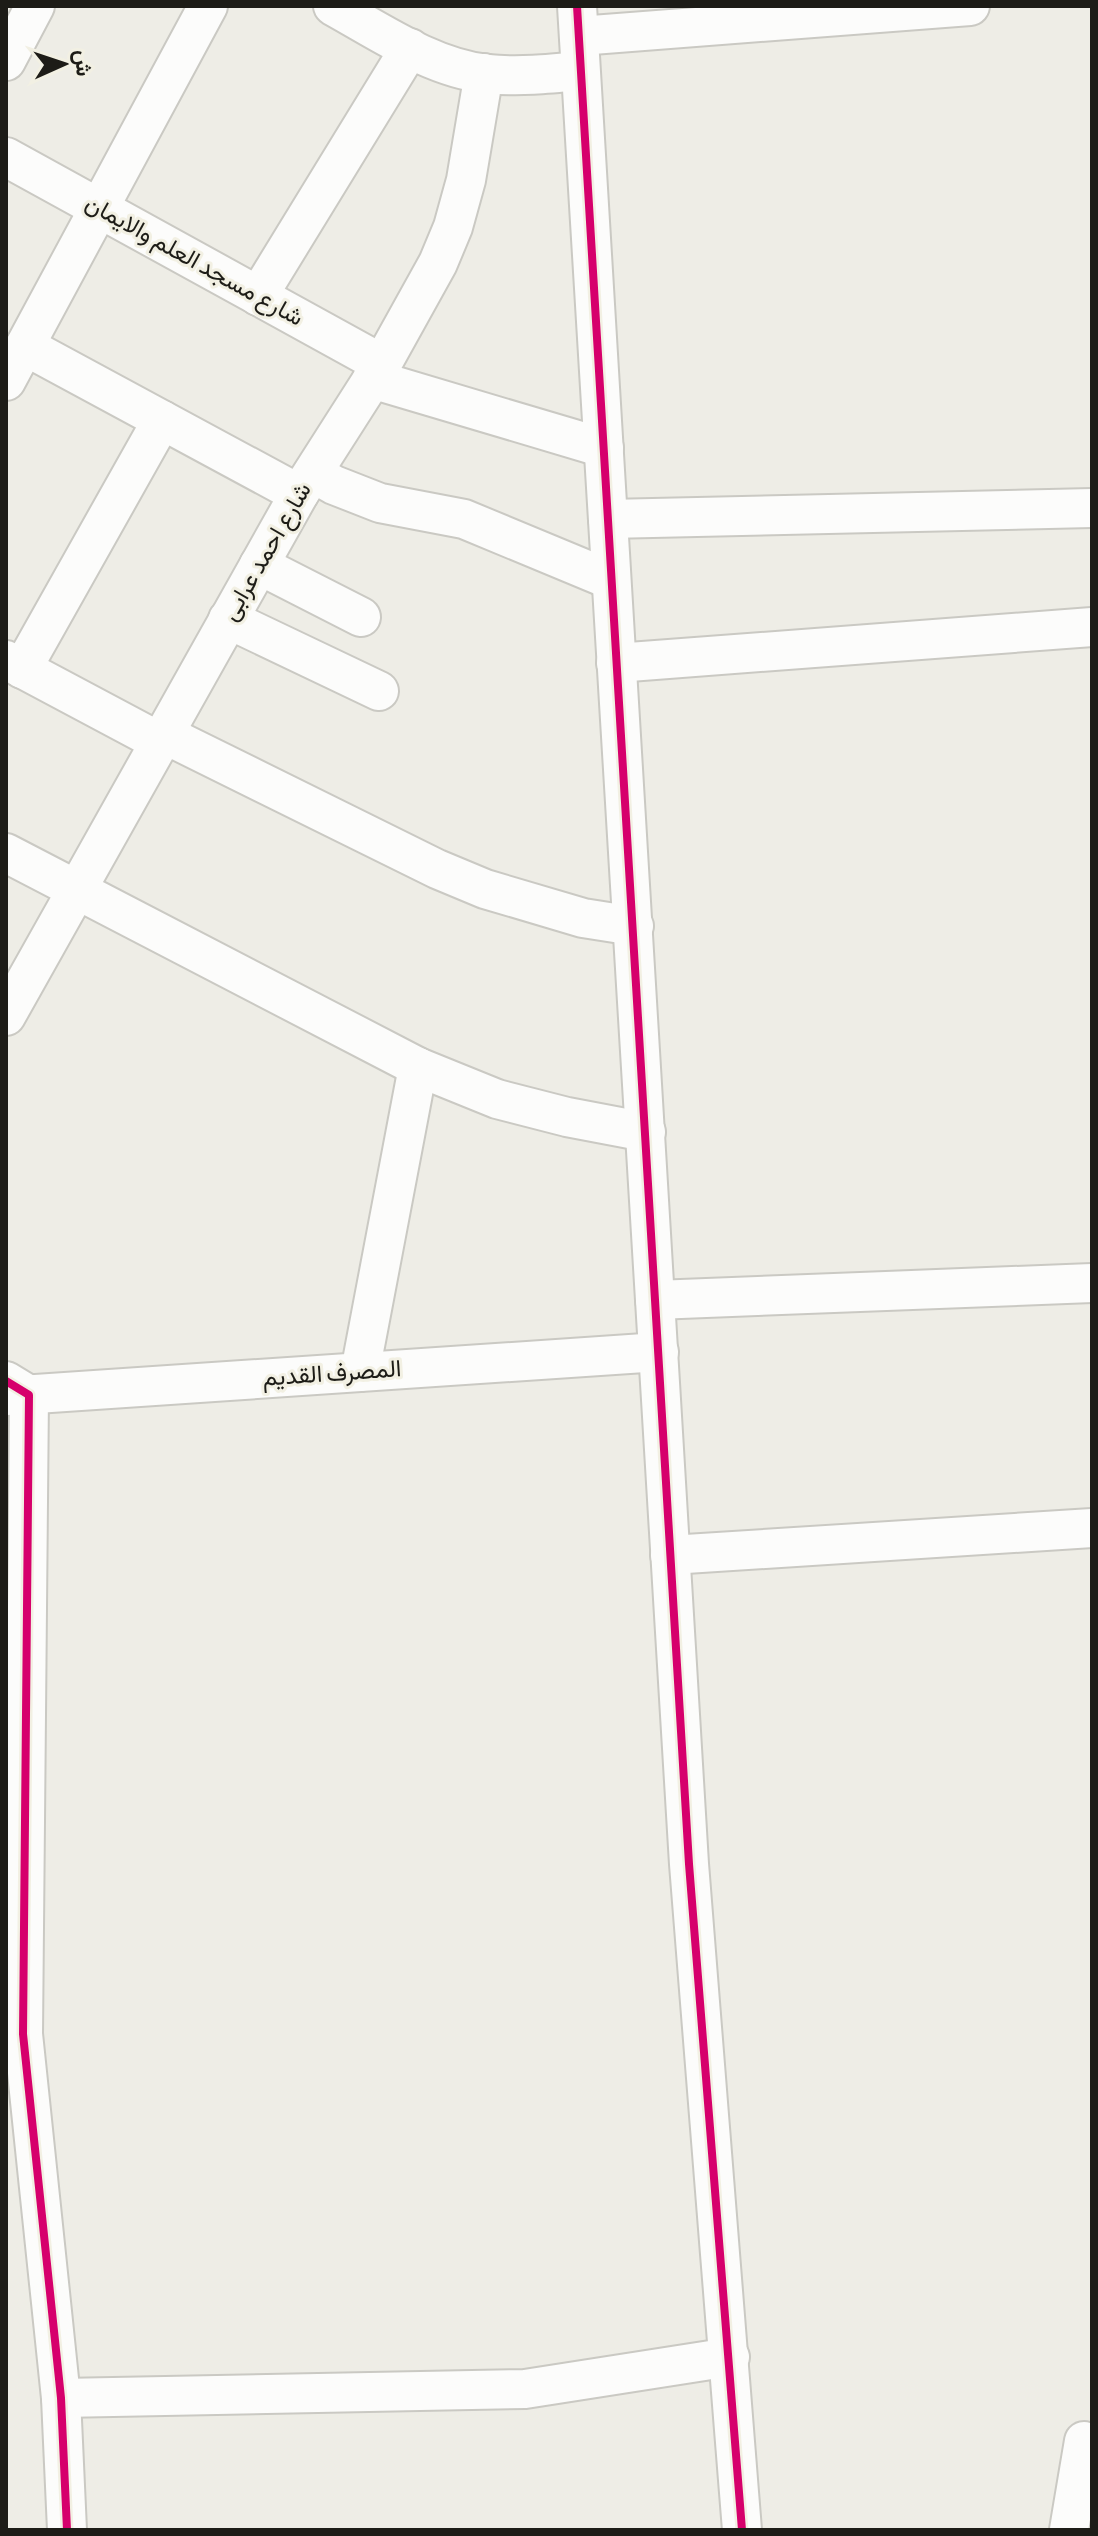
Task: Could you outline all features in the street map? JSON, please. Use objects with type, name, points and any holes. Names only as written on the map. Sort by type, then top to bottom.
[{"type":"street","points":[[6,61],[35,6]]},
{"type":"street","points":[[6,381],[208,6]]},
{"type":"street","points":[[333,6],[410,48],[450,65],[484,73],[532,76],[579,37],[970,6]]},
{"type":"street","points":[[579,37],[689,1864],[742,2530]]},
{"type":"street","points":[[258,296],[410,48]]},
{"type":"street","name":"شارع احمد عرابى","points":[[6,1016],[306,483],[417,304],[453,227],[466,180],[484,73]]},
{"type":"street","name":"شارع مسجد العلم والايمان","points":[[6,157],[258,296],[377,372],[604,448]]},
{"type":"street","points":[[25,346],[162,420],[306,483],[345,490],[380,503],[464,519],[611,580]]},
{"type":"street","points":[[162,420],[14,665],[437,869],[485,889],[583,918],[634,926]]},
{"type":"street","points":[[608,519],[1092,508]]},
{"type":"street","points":[[259,565],[361,617]]},
{"type":"street","points":[[228,619],[379,691]]},
{"type":"street","points":[[616,663],[1092,627]]},
{"type":"street","points":[[6,853],[418,1067],[497,1099],[567,1117],[646,1132]]},
{"type":"street","points":[[360,1372],[418,1067]]},
{"type":"street","points":[[655,1300],[1092,1283]]},
{"type":"street","name":"المصرف القديم","points":[[14,1391],[659,1352]]},
{"type":"street","points":[[14,1391],[23,2034],[61,2398],[67,2530]]},
{"type":"street","points":[[670,1555],[1092,1528]]},
{"type":"street","points":[[61,2398],[525,2389],[730,2357]]},
{"type":"street","points":[[1069,2530],[1084,2441]]},
{"type":"cycle path","points":[[577,6],[689,1864],[742,2530]]},
{"type":"cycle path","points":[[6,1381],[29,1395],[23,2034],[61,2398],[67,2530]]}]
